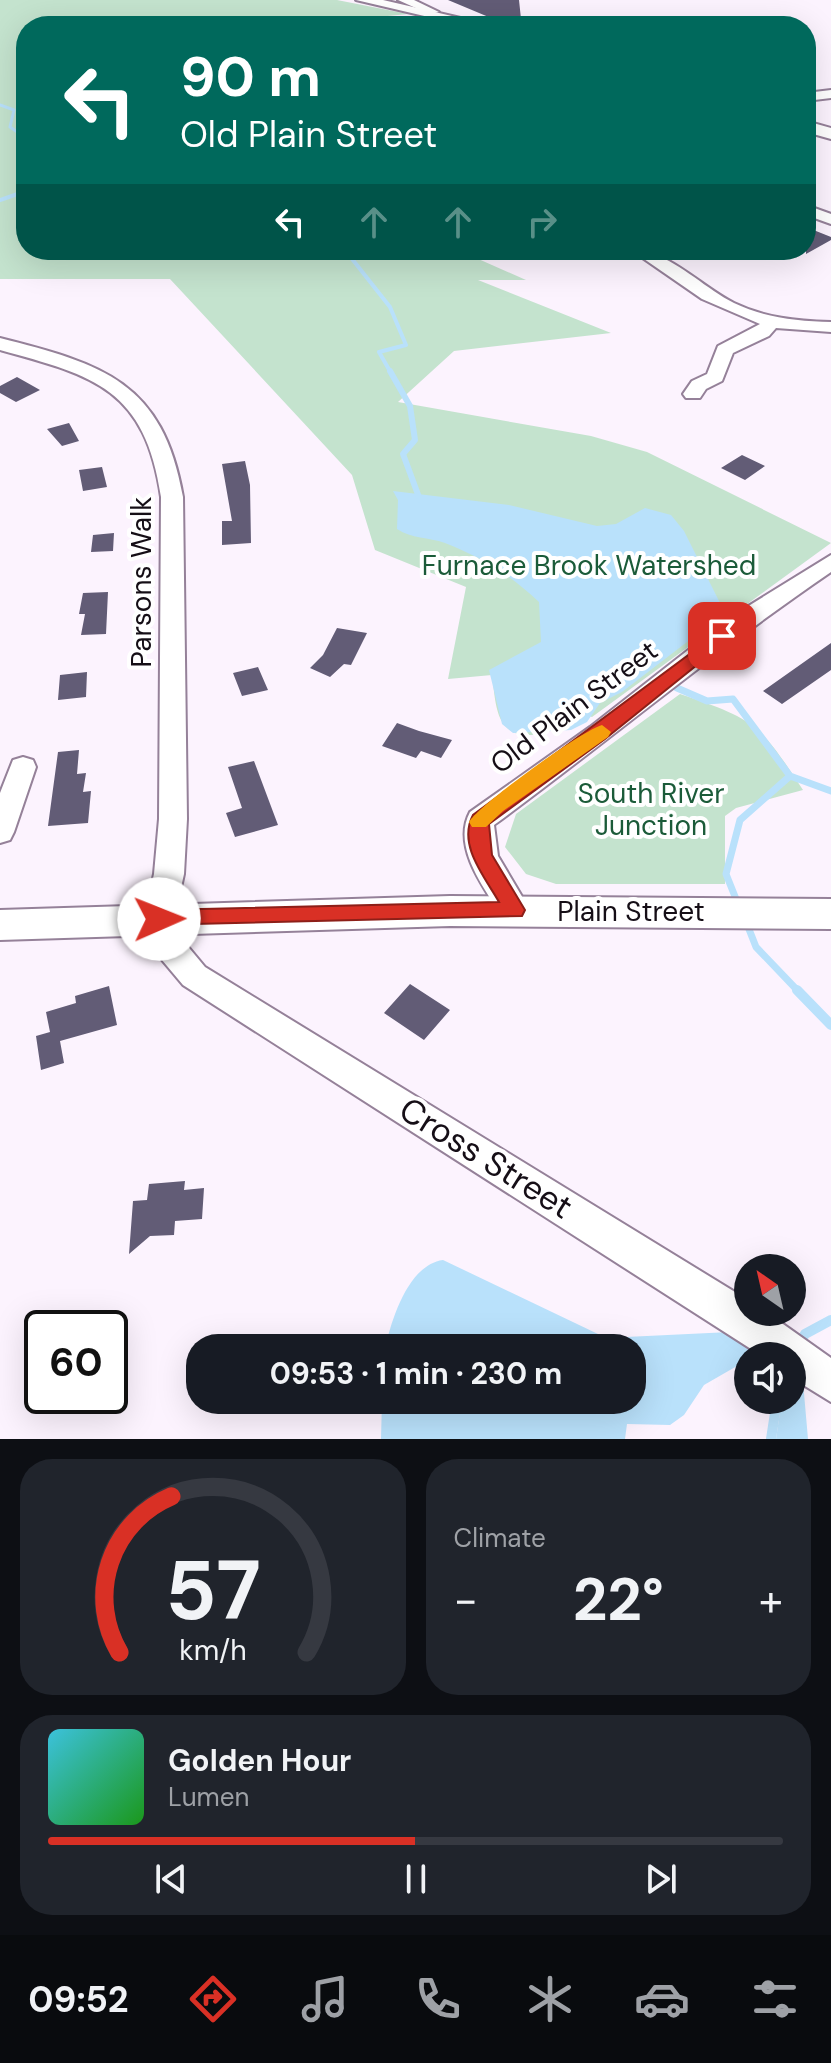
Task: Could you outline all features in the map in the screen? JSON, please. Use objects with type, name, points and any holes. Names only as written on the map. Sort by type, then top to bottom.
[{"type":"main road","points":[[363,0],[449,16]]},
{"type":"main road","name":"Plain Street","points":[[0,925],[515,910],[632,914],[741,911],[831,914]]},
{"type":"street","points":[[404,0],[433,12]]},
{"type":"street","points":[[654,260],[732,311],[770,324],[831,327]]},
{"type":"street","points":[[693,394],[699,385],[715,377],[725,350],[763,332],[770,324]]},
{"type":"street","name":"Parsons Walk","points":[[0,344],[72,364],[119,387],[151,424],[166,459],[172,497],[174,589],[173,819],[169,874],[159,919]]},
{"type":"street","name":"Old Plain Street","points":[[515,910],[482,856],[477,832],[480,820],[599,734],[727,632],[831,562]]},
{"type":"street","points":[[0,832],[23,767]]},
{"type":"street","name":"Cross Street","points":[[159,919],[173,951],[194,976],[746,1321],[828,1380]]},
{"type":"green space","name":"Furnace Brook Watershed","points":[[0,0],[337,0],[408,14],[16,16],[16,260],[481,260],[526,280],[478,280],[611,333],[454,351],[398,402],[591,436],[647,452],[831,543],[592,717],[583,714],[543,733],[520,734],[511,731],[498,713],[492,675],[448,679],[466,587],[375,550],[352,475],[170,279],[0,279]]},
{"type":"green space","name":"South River Junction","points":[[680,694],[725,710],[754,727],[776,751],[803,790],[736,808],[725,816],[725,884],[556,884],[526,874],[505,847],[516,814]]},
{"type":"water","points":[[393,491],[509,505],[597,526],[616,524],[645,508],[671,515],[684,531],[723,609],[713,622],[622,692],[600,703],[587,722],[571,730],[513,733],[502,724],[489,670],[541,642],[539,602],[506,575],[472,555],[445,543],[408,535],[397,529],[398,500]]},
{"type":"water","points":[[443,1260],[598,1334],[389,1334],[411,1282],[431,1264]]},
{"type":"water","points":[[730,1332],[799,1336],[800,1342],[734,1342],[734,1368],[704,1385],[684,1415],[670,1425],[627,1424],[625,1439],[381,1439],[382,1414],[646,1414],[646,1336]]},
{"type":"water","points":[[780,1414],[806,1414],[808,1439],[776,1439]]},
{"type":"building","points":[[448,0],[519,0],[521,16],[486,16]]},
{"type":"building","points":[[816,231],[831,237],[816,248]]},
{"type":"building","points":[[17,377],[40,390],[16,402],[0,393],[0,386]]},
{"type":"building","points":[[69,423],[79,441],[62,446],[47,429]]},
{"type":"building","points":[[742,455],[765,466],[745,480],[721,468]]},
{"type":"building","points":[[245,461],[250,485],[251,543],[222,545],[222,521],[232,521],[222,464]]},
{"type":"building","points":[[102,467],[107,487],[83,491],[79,470]]},
{"type":"building","points":[[114,533],[113,551],[91,552],[93,535]]},
{"type":"building","points":[[108,592],[106,634],[81,635],[85,614],[79,614],[83,593]]},
{"type":"building","points":[[337,628],[367,633],[351,665],[344,664],[330,677],[310,668],[323,655]]},
{"type":"building","points":[[831,643],[831,670],[782,704],[763,691]]},
{"type":"building","points":[[258,667],[268,690],[242,696],[233,673]]},
{"type":"building","points":[[87,672],[86,697],[58,700],[60,675]]},
{"type":"building","points":[[397,723],[452,740],[441,758],[421,751],[416,758],[382,746]]},
{"type":"building","points":[[79,750],[77,774],[86,773],[83,792],[91,791],[88,823],[48,826],[58,752]]},
{"type":"building","points":[[254,761],[278,825],[235,837],[226,813],[242,808],[228,767]]},
{"type":"building","points":[[410,984],[450,1010],[424,1040],[384,1013]]},
{"type":"building","points":[[109,986],[117,1025],[60,1041],[64,1063],[41,1070],[36,1036],[50,1032],[46,1012],[76,1003],[75,996]]},
{"type":"building","points":[[185,1181],[184,1190],[204,1188],[202,1219],[175,1221],[174,1235],[150,1236],[129,1254],[133,1201],[147,1200],[149,1184]]},
{"type":"waterway","points":[[0,105],[14,110],[10,127],[16,131]]},
{"type":"waterway","points":[[0,200],[16,194]]},
{"type":"waterway","points":[[353,260],[390,307],[406,345],[379,352],[391,373]]},
{"type":"waterway","points":[[390,371],[410,406],[415,440],[403,454],[420,500]]},
{"type":"waterway","points":[[677,688],[707,701],[733,699],[790,776]]},
{"type":"waterway","points":[[738,904],[726,874],[740,820],[790,776]]},
{"type":"waterway","points":[[790,776],[831,791]]},
{"type":"waterway","points":[[745,919],[756,947],[799,992]]},
{"type":"waterway","points":[[797,990],[831,1025]]},
{"type":"waterway","points":[[800,1342],[805,1334],[831,1320]]},
{"type":"waterway","points":[[771,1439],[775,1414]]},
{"type":"slow traffic","points":[[479,822],[496,806],[602,732]]},
{"type":"route","points":[[159,919],[515,910],[482,856],[477,832],[480,820],[599,734],[722,636]]}]
